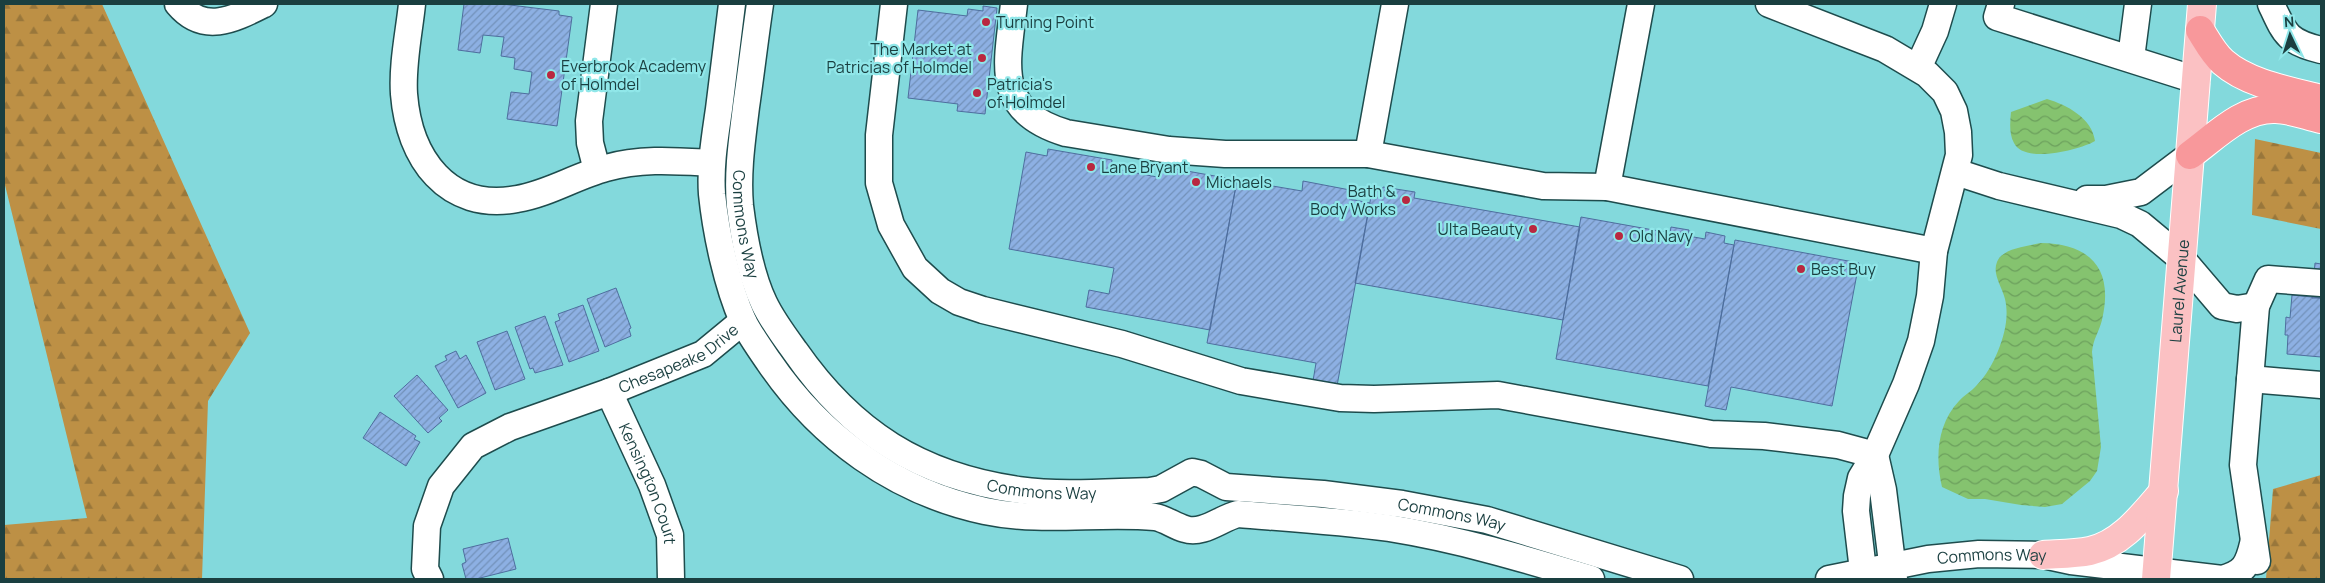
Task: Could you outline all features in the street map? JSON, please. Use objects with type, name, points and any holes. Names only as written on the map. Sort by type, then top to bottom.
[{"type":"highway","points":[[2201,17],[2211,49],[2223,62],[2258,81],[2321,99]]},
{"type":"highway","points":[[2190,155],[2239,118],[2253,112],[2276,109],[2321,119]]},
{"type":"main road","name":"Laurel Avenue","points":[[2156,576],[2201,17]]},
{"type":"main road","points":[[2043,555],[2090,551],[2105,546],[2131,528],[2164,491]]},
{"type":"street","points":[[178,4],[194,19],[208,22],[234,17],[264,4]]},
{"type":"street","points":[[412,4],[404,72],[405,105],[417,149],[426,165],[442,182],[471,198],[503,201],[529,197],[597,170],[630,162],[651,160],[712,163]]},
{"type":"street","points":[[597,170],[590,143],[589,126],[604,4]]},
{"type":"street","name":"Commons Way","points":[[732,4],[712,163],[712,194],[726,269],[743,321],[781,380],[810,415],[856,455],[886,473],[948,501],[985,511],[1023,517],[1053,518],[1155,516],[1186,530],[1195,531],[1225,517],[1238,514],[1331,520],[1438,538],[1519,557],[1591,579]]},
{"type":"street","name":"Commons Way","points":[[760,4],[739,176],[740,206],[755,280],[767,308],[809,371],[830,398],[858,424],[888,444],[923,463],[957,476],[1020,490],[1080,492],[1155,490],[1188,473],[1197,473],[1226,487],[1323,494],[1402,504],[1487,520],[1680,579]]},
{"type":"street","points":[[894,4],[879,142],[879,183],[883,202],[890,225],[915,268],[940,291],[959,302],[983,310],[1122,344],[1241,381],[1340,398],[1374,399],[1498,395],[1711,434],[1773,437],[1838,445],[1876,455]]},
{"type":"street","points":[[1014,4],[1008,60],[1008,80],[1012,96],[1034,119],[1050,128],[1066,133],[1168,150],[1239,155],[1368,154],[1543,186],[1607,188],[1934,251]]},
{"type":"street","points":[[1368,154],[1395,4]]},
{"type":"street","points":[[1607,188],[1641,4]]},
{"type":"street","points":[[1918,68],[1936,31],[1943,4]]},
{"type":"street","points":[[2001,4],[1997,18],[2131,58],[2196,80]]},
{"type":"street","points":[[2131,58],[2138,4]]},
{"type":"street","points":[[2271,4],[2280,22],[2294,41],[2301,45],[2321,50]]},
{"type":"street","points":[[1777,5],[1885,49],[1928,74],[1945,92],[1954,111],[1958,132],[1959,155],[1956,172],[1934,251],[1930,296],[1921,341],[1876,455],[1861,478],[1857,496],[1856,511],[1863,576]]},
{"type":"street","points":[[2044,196],[2106,199],[2141,192],[2190,155]]},
{"type":"street","points":[[1956,172],[1999,186],[2121,215],[2140,224],[2182,259],[2222,306],[2236,308],[2256,306]]},
{"type":"street","points":[[2250,579],[2256,571],[2257,564],[2243,465],[2256,306],[2268,279],[2321,283]]},
{"type":"street","name":"Chesapeake Drive","points":[[430,579],[425,569],[427,526],[441,486],[473,446],[510,427],[609,392],[695,337],[743,321],[767,308]]},
{"type":"street","points":[[2250,379],[2321,385]]},
{"type":"street","name":"Kensington Court","points":[[609,392],[652,485],[670,535],[671,579]]},
{"type":"street","points":[[1876,455],[1883,490],[1893,573]]},
{"type":"street","name":"Commons Way","points":[[1829,579],[1893,573],[1928,559],[1978,554],[2043,555],[2156,576],[2215,579],[2232,576],[2249,562],[2253,544]]},
{"type":"green space","points":[[4,4],[102,4],[250,333],[208,401],[202,579],[4,579],[4,525],[87,518],[4,181]]},
{"type":"green space","points":[[2255,139],[2321,153],[2321,229],[2252,215]]},
{"type":"green space","points":[[2321,475],[2321,579],[2266,579],[2273,489]]},
{"type":"water","points":[[2047,99],[2063,105],[2084,119],[2093,133],[2095,141],[2088,145],[2053,153],[2029,153],[2020,149],[2014,143],[2011,136],[2011,112]]},
{"type":"water","points":[[2041,243],[2073,248],[2085,254],[2095,263],[2101,273],[2105,287],[2102,320],[2092,352],[2101,447],[2097,471],[2090,481],[2062,504],[2045,507],[1985,499],[1968,499],[1942,487],[1939,453],[1942,431],[1952,410],[1986,374],[2003,338],[2006,325],[2006,305],[1997,276],[1997,262],[2000,257],[2010,251]]},
{"type":"building","points":[[464,4],[502,4],[559,11],[559,15],[572,17],[557,126],[507,119],[511,92],[529,94],[532,72],[514,69],[515,58],[501,56],[504,37],[483,35],[480,53],[458,50]]},
{"type":"building","points":[[983,6],[997,8],[985,114],[957,111],[958,104],[908,98],[918,10],[967,16],[968,9],[983,11]]},
{"type":"building","points":[[1048,149],[1112,160],[1111,168],[1157,177],[1159,166],[1237,180],[1210,330],[1086,307],[1089,290],[1109,294],[1114,268],[1009,249],[1026,152],[1047,156]]},
{"type":"building","points":[[1237,180],[1302,191],[1303,181],[1350,190],[1349,199],[1370,203],[1337,386],[1313,381],[1316,363],[1207,343]]},
{"type":"building","points":[[1383,187],[1415,192],[1414,198],[1580,227],[1563,320],[1355,283],[1372,191],[1382,192]]},
{"type":"building","points":[[1581,217],[1670,233],[1671,227],[1689,230],[1688,236],[1705,239],[1706,232],[1725,236],[1724,243],[1734,245],[1708,386],[1556,359]]},
{"type":"building","points":[[1735,240],[1859,263],[1832,406],[1731,387],[1726,410],[1705,406]]},
{"type":"building","points":[[2315,263],[2321,264],[2321,298],[2312,298]]},
{"type":"building","points":[[616,288],[631,328],[629,329],[631,336],[605,347],[587,299]]},
{"type":"building","points":[[2292,295],[2321,298],[2321,357],[2287,354],[2288,335],[2285,335],[2286,317],[2290,318]]},
{"type":"building","points":[[583,305],[599,351],[569,362],[555,322],[560,320],[558,314]]},
{"type":"building","points":[[545,316],[563,365],[535,373],[533,368],[530,369],[515,327]]},
{"type":"building","points":[[507,331],[525,379],[495,390],[477,342]]},
{"type":"building","points":[[456,351],[460,359],[466,355],[486,393],[458,408],[435,366],[447,360],[445,356]]},
{"type":"building","points":[[417,375],[448,410],[439,418],[442,421],[428,433],[394,396]]},
{"type":"building","points":[[380,412],[416,436],[414,439],[420,442],[406,466],[363,438]]},
{"type":"building","points":[[508,538],[516,569],[476,579],[466,579],[462,564],[466,562],[463,549]]},
{"type":"place","name":"Turning Point","points":[[986,22]]},
{"type":"place","name":"The Market at Patricias of Holmdel","points":[[982,58]]},
{"type":"place","name":"Everbrook Academy of Holmdel","points":[[551,75]]},
{"type":"place","name":"Patricia's of Holmdel","points":[[977,93]]},
{"type":"place","name":"Lane Bryant","points":[[1091,167]]},
{"type":"place","name":"Michaels","points":[[1196,182]]},
{"type":"place","name":"Bath & Body Works","points":[[1406,200]]},
{"type":"place","name":"Ulta Beauty","points":[[1533,229]]},
{"type":"place","name":"Old Navy","points":[[1619,236]]},
{"type":"place","name":"Best Buy","points":[[1801,269]]}]
